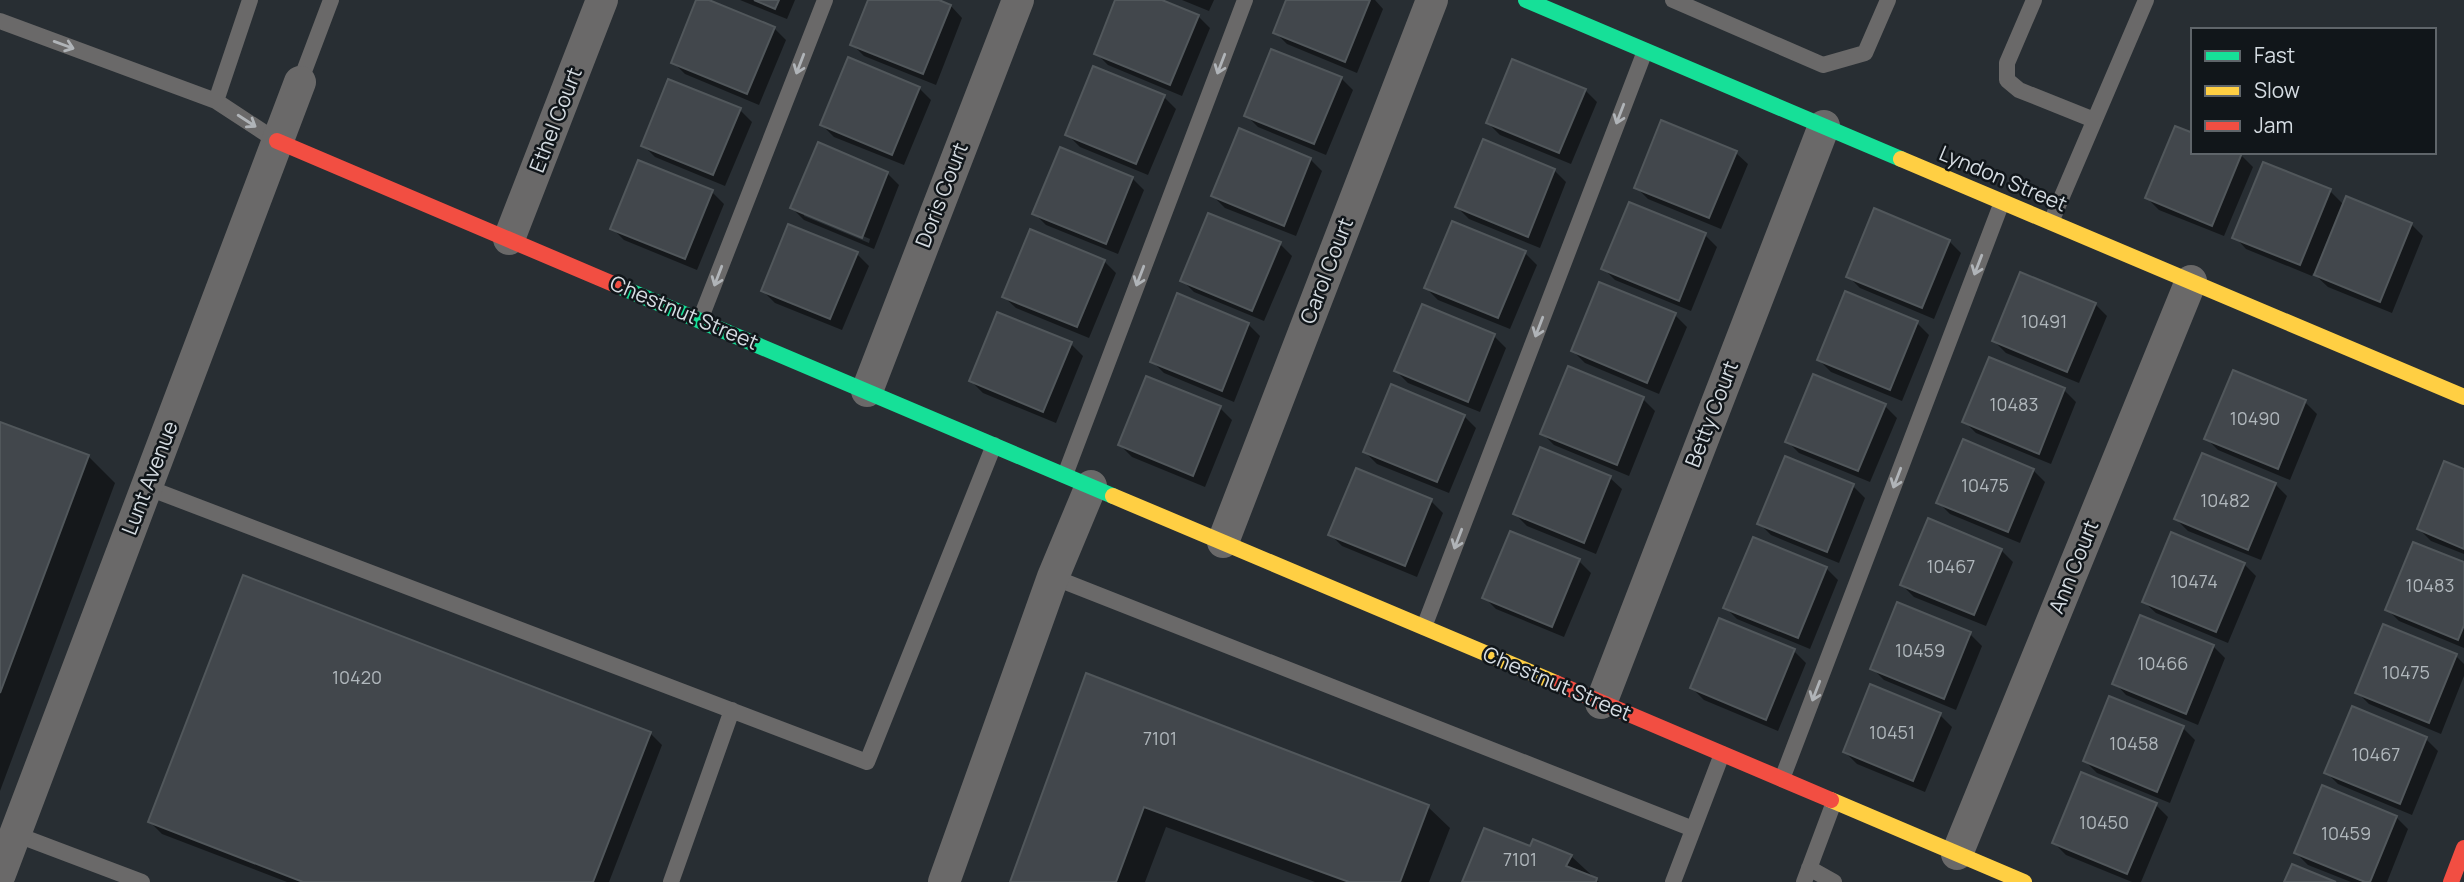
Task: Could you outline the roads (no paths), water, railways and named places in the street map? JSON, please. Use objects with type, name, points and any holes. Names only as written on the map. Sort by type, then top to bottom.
[{"type":"street","name":"Ethel Court","points":[[509,239],[602,0]]},
{"type":"street","name":"Doris Court","points":[[867,391],[1018,0]]},
{"type":"street","name":"Carol Court","points":[[1223,542],[1432,0]]},
{"type":"street","name":"Lyndon Street","points":[[1526,0],[2464,397]]},
{"type":"street","name":"Lunt Avenue","points":[[0,874],[300,82]]},
{"type":"street","name":"Betty Court","points":[[1601,703],[1824,126]]},
{"type":"street","name":"Chestnut Street","points":[[277,141],[2024,882]]},
{"type":"street","name":"Ann Court","points":[[1956,853],[2191,281]]},
{"type":"street","points":[[944,882],[1053,577],[1078,480]]},
{"type":"street","points":[[2451,882],[2464,848]]},
{"type":"lane","points":[[216,101],[250,0]]},
{"type":"lane","points":[[300,82],[331,0]]},
{"type":"lane","points":[[700,320],[825,0]]},
{"type":"lane","points":[[1078,480],[1245,0]]},
{"type":"lane","points":[[1673,0],[1823,65],[1865,53],[1888,0]]},
{"type":"lane","points":[[2034,0],[2007,63],[2007,80],[2019,90],[2094,120]]},
{"type":"lane","points":[[2051,222],[2146,0]]},
{"type":"lane","points":[[0,21],[216,101],[277,141]]},
{"type":"lane","points":[[1424,627],[1645,51]]},
{"type":"lane","points":[[1782,779],[2002,202]]},
{"type":"lane","points":[[146,487],[867,761],[994,445]]},
{"type":"lane","points":[[1053,577],[1693,829]]},
{"type":"lane","points":[[671,882],[732,710]]},
{"type":"lane","points":[[1673,882],[1722,754]]},
{"type":"lane","points":[[1833,882],[1806,875],[1834,802]]},
{"type":"lane","points":[[15,834],[142,882]]}]
